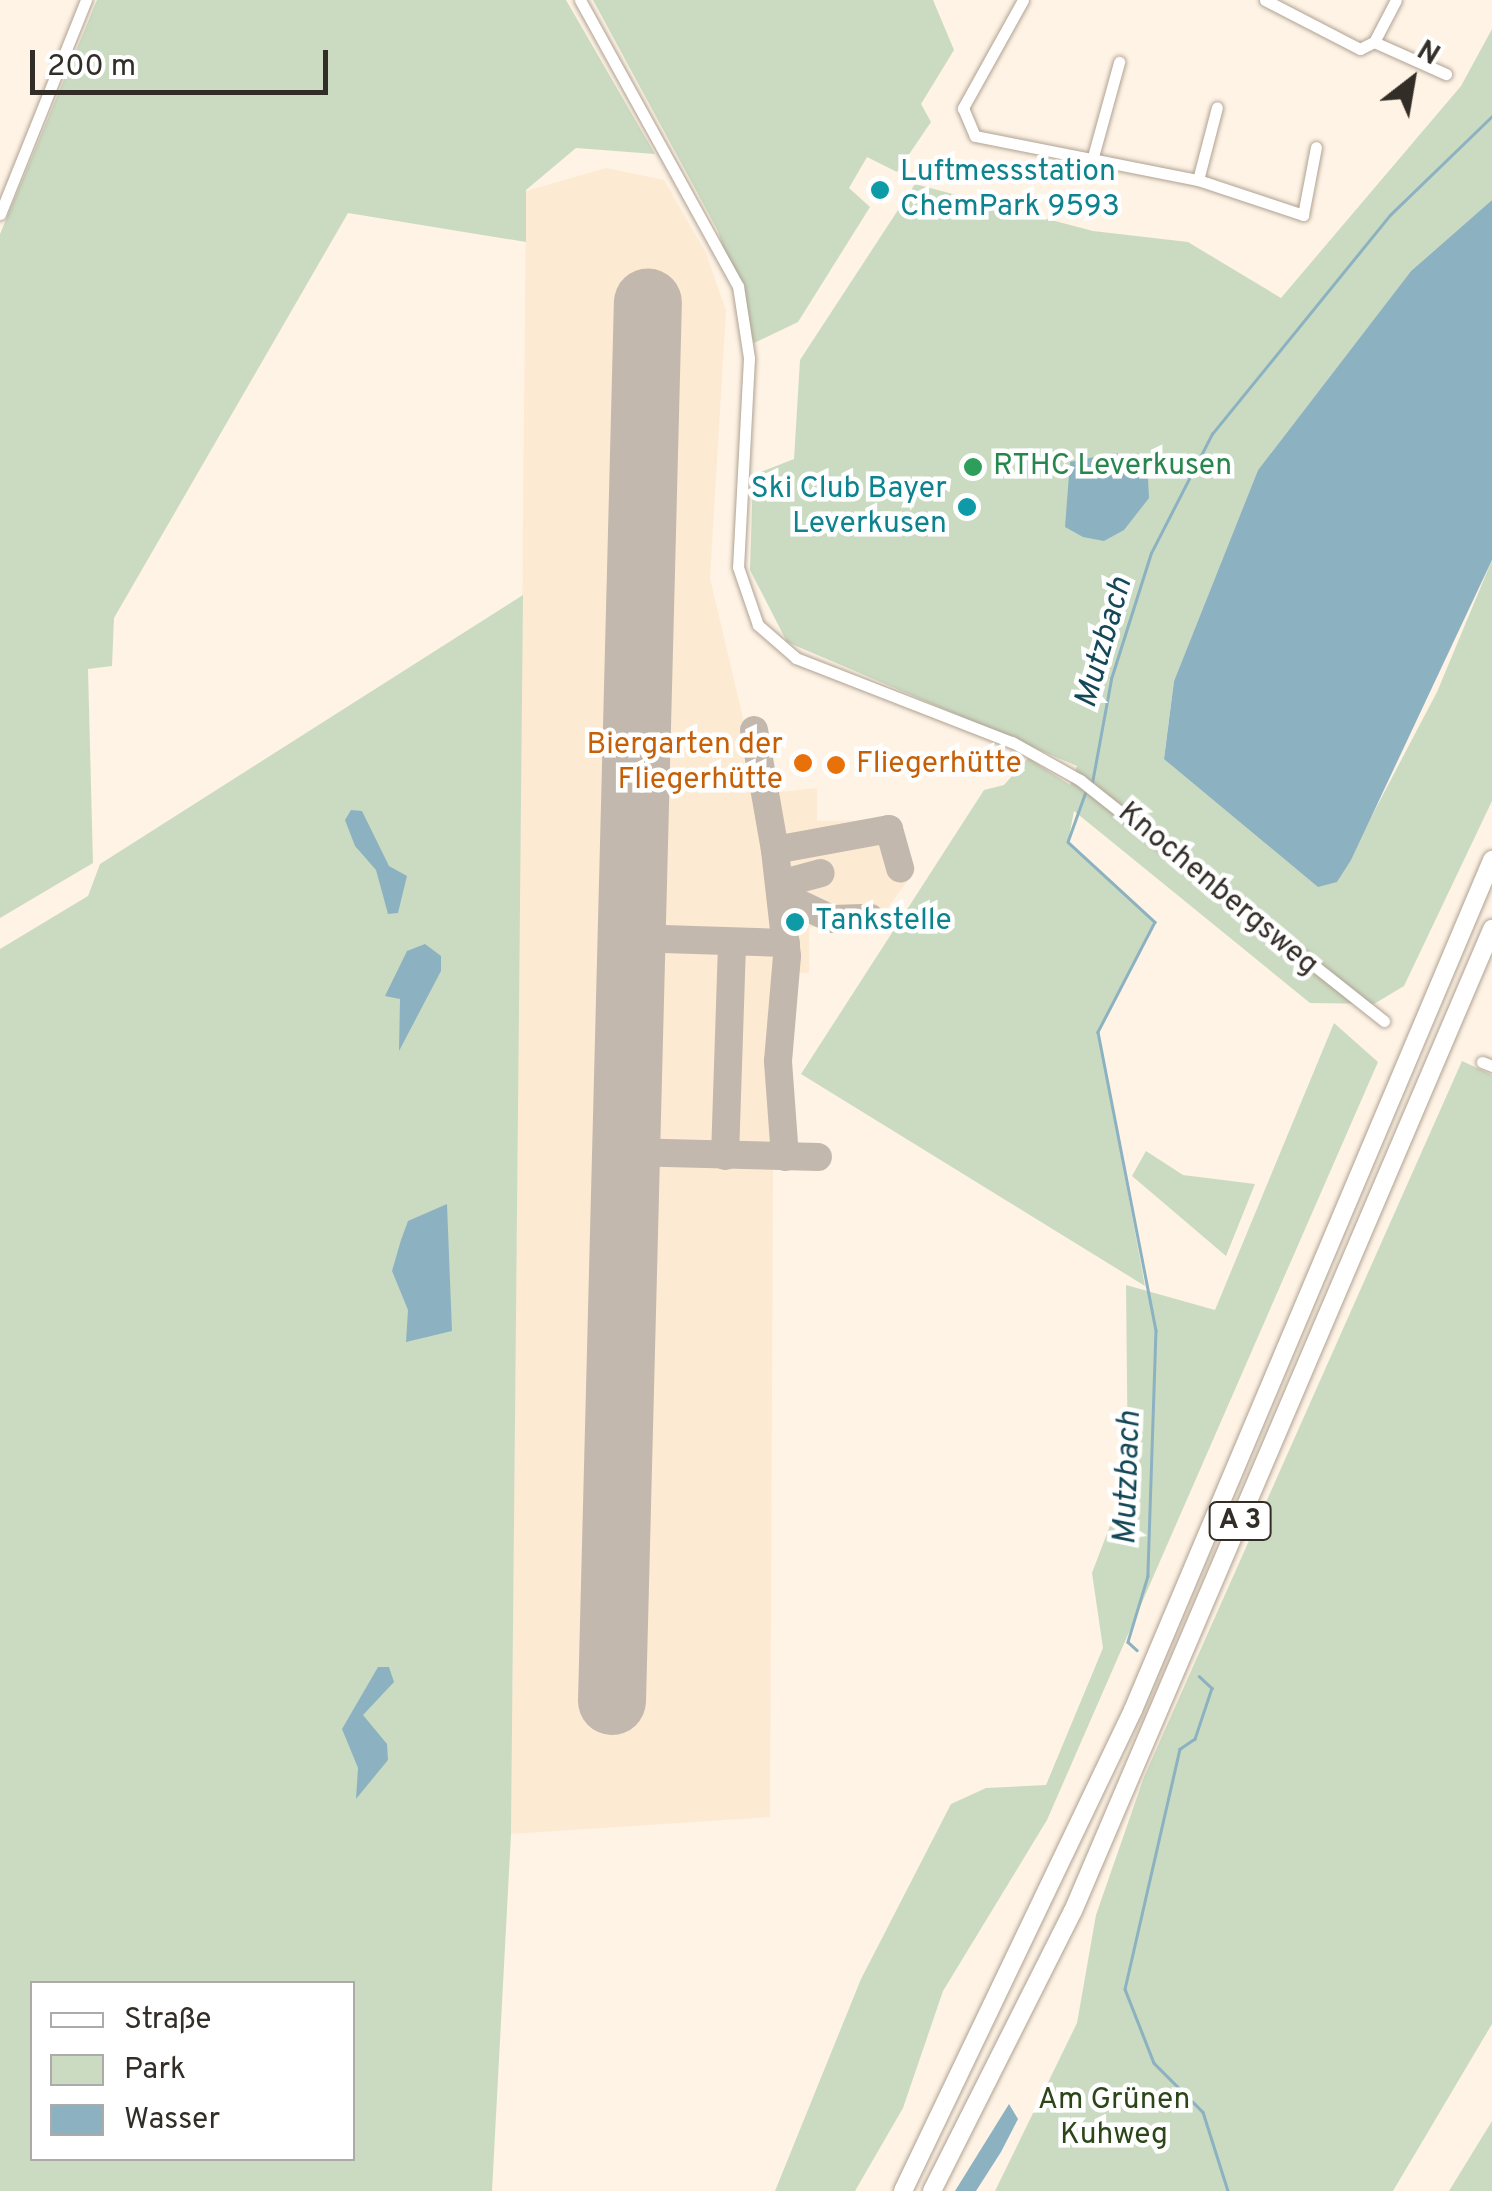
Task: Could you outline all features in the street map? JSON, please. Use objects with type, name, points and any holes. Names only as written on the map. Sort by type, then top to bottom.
[{"type":"highway","name":"A 3","points":[[902,2191],[1133,1710],[1492,860]]},
{"type":"highway","name":"A 3","points":[[932,2191],[1073,1911],[1492,929]]},
{"type":"street","points":[[0,214],[86,0]]},
{"type":"street","name":"Knochenbergsweg","points":[[580,0],[722,248],[748,331],[738,567],[758,625],[796,658],[1012,742],[1080,780],[1384,1021]]},
{"type":"street","points":[[1265,0],[1360,49],[1374,42],[1396,0]]},
{"type":"street","points":[[1017,2],[963,108],[966,130],[1091,164],[1198,180],[1302,215],[1316,147]]},
{"type":"street","points":[[1374,42],[1446,74]]},
{"type":"street","points":[[1091,164],[1119,62]]},
{"type":"street","points":[[1198,180],[1216,107]]},
{"type":"shaded area","points":[[606,168],[664,180],[706,253],[726,311],[710,578],[761,794],[817,788],[817,821],[896,820],[912,875],[875,925],[809,927],[809,973],[774,973],[770,1817],[511,1834],[526,191]]},
{"type":"green space","points":[[97,0],[566,0],[655,154],[576,148],[526,190],[526,242],[348,213],[114,618],[112,666],[88,669],[93,863],[0,918],[0,234]]},
{"type":"green space","points":[[593,0],[933,0],[954,50],[921,104],[931,122],[897,172],[867,157],[849,188],[870,207],[798,322],[754,343],[718,231]]},
{"type":"green space","points":[[1492,29],[1492,200],[1411,271],[1258,470],[1174,681],[1164,758],[1337,882],[1437,692],[1492,560],[1492,801],[1404,986],[1374,1004],[1310,1003],[1074,811],[1068,842],[1155,922],[1098,1032],[1145,1286],[801,1074],[984,790],[1004,785],[1028,758],[1070,785],[1077,766],[787,642],[750,570],[753,475],[794,459],[800,360],[915,184],[1093,231],[1188,242],[1281,298],[1461,86]]},
{"type":"green space","points":[[523,595],[511,1834],[492,2191],[0,2191],[0,949],[88,896],[100,864]]},
{"type":"green space","points":[[1334,1023],[1378,1062],[1047,1820],[943,1991],[903,2108],[855,2191],[775,2191],[861,1979],[951,1804],[986,1788],[1046,1785],[1103,1648],[1092,1573],[1128,1478],[1126,1285],[1215,1310]]},
{"type":"green space","name":"Am Grünen Kuhweg","points":[[1462,1061],[1492,1075],[1492,2024],[1393,2191],[995,2191],[1077,2023],[1096,1915],[1144,1777]]},
{"type":"green space","points":[[1146,1151],[1183,1175],[1255,1184],[1226,1256],[1132,1176]]},
{"type":"green space","points":[[1492,2121],[1492,2191],[1449,2191]]},
{"type":"water","points":[[1492,200],[1492,560],[1351,860],[1337,882],[1318,887],[1164,759],[1174,681],[1258,470],[1411,271]]},
{"type":"water","points":[[1114,453],[1147,457],[1149,498],[1124,530],[1104,541],[1083,537],[1065,527],[1070,462]]},
{"type":"water","points":[[351,810],[362,811],[389,866],[407,876],[398,913],[388,914],[376,870],[355,846],[345,820]]},
{"type":"water","points":[[425,944],[441,956],[441,971],[399,1051],[400,999],[385,996],[407,951]]},
{"type":"water","points":[[447,1204],[452,1331],[406,1342],[408,1310],[392,1271],[401,1240],[408,1221]]},
{"type":"water","points":[[378,1667],[389,1667],[394,1682],[363,1715],[387,1744],[388,1760],[356,1799],[358,1768],[342,1729]]},
{"type":"water","points":[[1009,2104],[1018,2119],[1001,2152],[976,2191],[955,2191]]},
{"type":"waterway","name":"Mutzbach","points":[[1092,783],[1111,679],[1151,553],[1212,434],[1390,215],[1492,116]]},
{"type":"waterway","name":"Mutzbach","points":[[1087,789],[1068,842],[1155,922],[1098,1032],[1156,1330],[1148,1576],[1128,1642],[1137,1650]]},
{"type":"waterway","name":"Mutzbach","points":[[1199,1676],[1212,1688],[1195,1739],[1180,1749],[1125,1989],[1154,2063],[1203,2112],[1228,2191]]},
{"type":"taxiway","points":[[754,730],[775,850]]},
{"type":"taxiway","points":[[785,1157],[778,1061],[787,956],[775,850],[889,829],[900,868]]},
{"type":"taxiway","points":[[780,884],[821,873]]},
{"type":"taxiway","points":[[781,895],[832,919],[870,918]]},
{"type":"taxiway","points":[[633,938],[786,943]]},
{"type":"taxiway","points":[[725,1156],[732,943]]},
{"type":"taxiway","points":[[627,1152],[818,1157]]},
{"type":"runway","points":[[612,1701],[648,302]]},
{"type":"place","name":"Luftmessstation ChemPark 9593","points":[[880,190]]},
{"type":"place","name":"RTHC Leverkusen","points":[[973,467]]},
{"type":"place","name":"Ski Club Bayer Leverkusen","points":[[967,507]]},
{"type":"place","name":"Biergarten der Fliegerhütte","points":[[803,763]]},
{"type":"place","name":"Fliegerhütte","points":[[836,765]]},
{"type":"place","name":"Tankstelle","points":[[795,922]]}]
